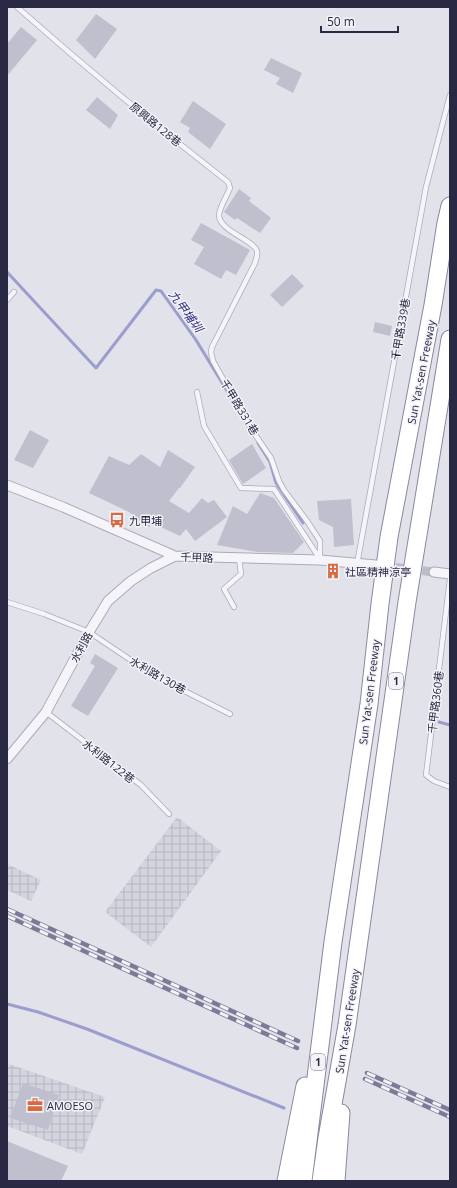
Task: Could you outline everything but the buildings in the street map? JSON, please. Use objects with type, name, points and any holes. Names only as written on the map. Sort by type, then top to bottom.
[{"type":"highway","name":"Sun Yat-sen Freeway","points":[[302,1181],[333,942],[369,704],[389,537],[433,305],[450,206]]},
{"type":"highway","name":"Sun Yat-sen Freeway","points":[[321,1181],[347,1025],[407,602],[450,339]]},
{"type":"highway","points":[[286,1181],[333,942]]},
{"type":"highway","points":[[336,1181],[347,1025]]},
{"type":"street","name":"千甲路","points":[[7,485],[63,507],[175,556],[320,560],[376,565]]},
{"type":"street","name":"水利路","points":[[7,759],[46,712],[89,632],[108,602],[131,580],[175,556]]},
{"type":"street","points":[[434,572],[450,574]]},
{"type":"lane","name":"原興路128巷","points":[[18,7],[97,76],[228,182],[230,188],[220,210],[220,219],[223,224],[257,250]]},
{"type":"lane","name":"千甲路339巷","points":[[357,564],[426,187],[450,95]]},
{"type":"lane","name":"千甲路331巷","points":[[257,250],[255,263],[212,347],[211,356],[252,430],[271,458],[279,481],[284,490],[320,541],[320,560]]},
{"type":"lane","points":[[7,300],[14,292]]},
{"type":"lane","points":[[197,392],[204,426],[241,488],[274,489],[320,560]]},
{"type":"lane","points":[[234,607],[224,589],[241,574],[239,558]]},
{"type":"lane","name":"千甲路360巷","points":[[450,579],[426,775],[434,781],[450,787]]},
{"type":"lane","name":"水利路130巷","points":[[7,602],[44,614],[89,632],[153,675],[230,714]]},
{"type":"lane","name":"水利路122巷","points":[[46,712],[140,785],[169,814]]},
{"type":"shaded area","points":[[177,817],[221,851],[151,947],[105,912]]},
{"type":"shaded area","points":[[7,864],[41,880],[31,901],[7,890]]},
{"type":"shaded area","points":[[9,1064],[105,1097],[82,1154],[7,1126],[7,1071]]},
{"type":"waterway","name":"九甲埔圳","points":[[7,272],[96,368],[156,290],[161,291],[196,340],[235,404]]},
{"type":"waterway","name":"九甲埔圳","points":[[258,443],[270,462],[276,483],[303,523]]},
{"type":"waterway","name":"九甲埔圳","points":[[439,722],[450,725]]},
{"type":"waterway","points":[[7,1004],[38,1012],[87,1029],[284,1108]]},
{"type":"tunnel","points":[[382,566],[434,572]]},
{"type":"railway","points":[[7,909],[298,1041]]},
{"type":"railway","points":[[7,916],[297,1048]]},
{"type":"railway","points":[[367,1073],[450,1110]]},
{"type":"railway","points":[[365,1079],[450,1117]]},
{"type":"place","name":"九甲埔","points":[[117,520]]},
{"type":"place","name":"社區精神涼亭","points":[[333,571]]},
{"type":"place","name":"AMOESO","points":[[35,1105]]}]
